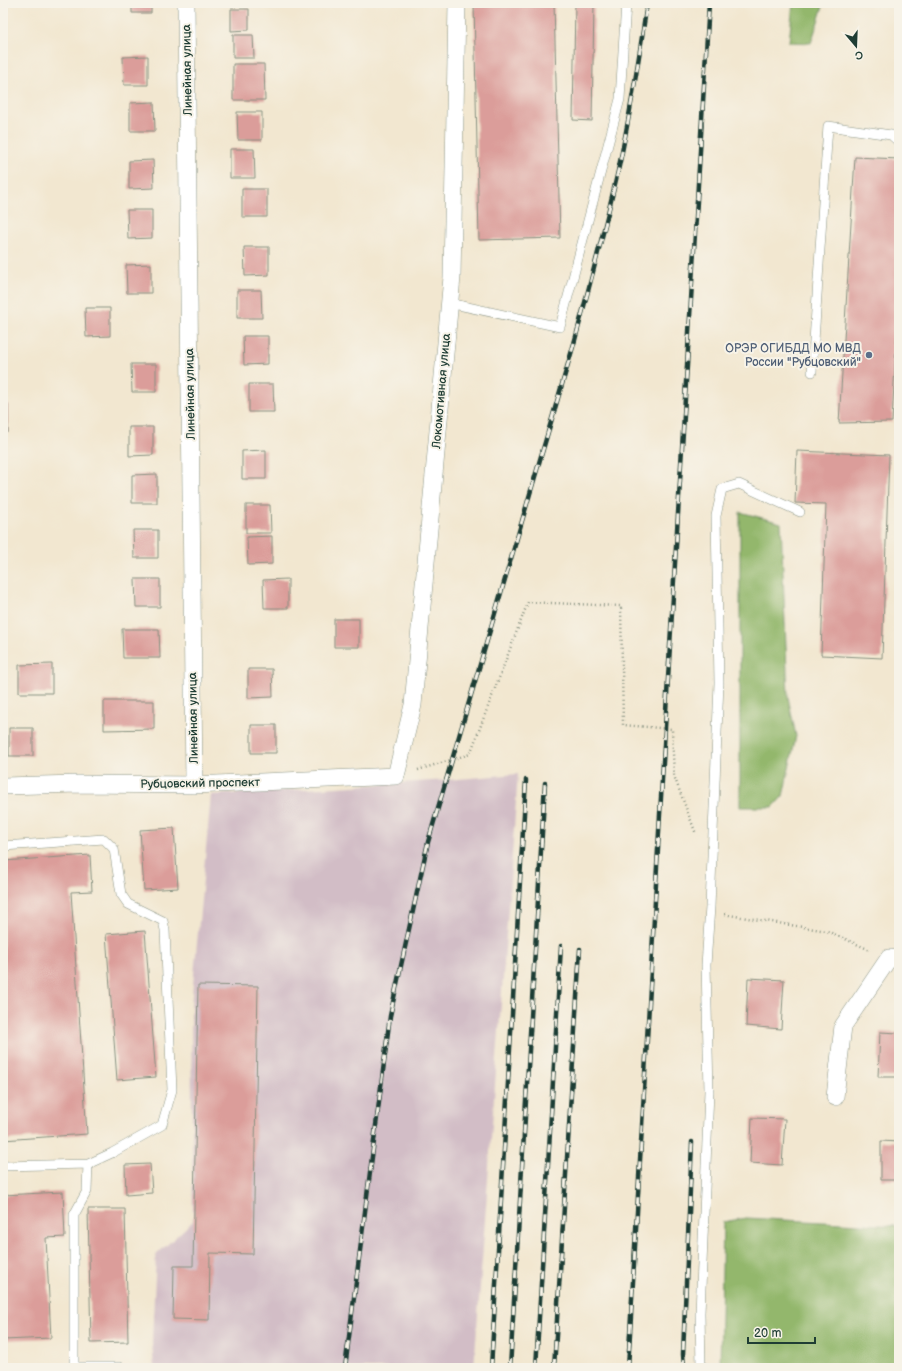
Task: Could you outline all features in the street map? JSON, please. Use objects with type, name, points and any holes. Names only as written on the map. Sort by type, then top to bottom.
[{"type":"street","name":"Линейная улица","points":[[186,3],[194,785]]},
{"type":"street","name":"Локомотивная улица","points":[[396,776],[413,705],[450,303],[452,269],[457,3]]},
{"type":"street","name":"Рубцовский проспект","points":[[3,786],[78,784],[194,785],[396,776]]},
{"type":"street","points":[[835,1097],[843,1026],[894,958]]},
{"type":"lane","points":[[450,303],[560,327],[620,99],[626,3]]},
{"type":"lane","points":[[812,372],[828,126],[891,135],[899,142]]},
{"type":"lane","points":[[701,1368],[700,1313],[709,1091],[706,965],[710,907],[719,683],[716,516],[722,489],[739,484],[800,512]]},
{"type":"lane","points":[[3,846],[104,839],[114,849],[121,894],[128,904],[163,921],[165,930],[172,1090],[162,1125],[112,1153],[88,1164],[3,1166]]},
{"type":"lane","points":[[88,1164],[88,1191],[74,1215],[71,1367],[120,1368]]},
{"type":"path","points":[[396,776],[470,754],[528,602],[621,606],[623,725],[672,729],[674,776],[699,841]]},
{"type":"path","points":[[710,907],[729,916],[827,931],[894,958]]},
{"type":"shaded area","points":[[518,774],[474,1368],[154,1368],[152,1342],[156,1255],[193,1221],[191,1006],[211,795]]},
{"type":"green space","points":[[793,3],[824,3],[811,43],[789,42]]},
{"type":"green space","points":[[740,512],[781,523],[788,697],[796,736],[783,796],[773,807],[740,807]]},
{"type":"green space","points":[[746,1218],[899,1226],[899,1368],[720,1368],[723,1222]]},
{"type":"building","points":[[132,3],[151,3],[151,13],[132,13]]},
{"type":"building","points":[[474,3],[554,3],[560,238],[479,240]]},
{"type":"building","points":[[575,3],[594,3],[592,121],[573,120]]},
{"type":"building","points":[[231,9],[249,9],[249,30],[231,31]]},
{"type":"building","points":[[233,35],[253,35],[254,58],[233,58]]},
{"type":"building","points":[[148,56],[148,85],[124,85],[123,57]]},
{"type":"building","points":[[233,64],[264,64],[265,100],[233,100]]},
{"type":"building","points":[[154,102],[155,131],[130,131],[130,103]]},
{"type":"building","points":[[237,112],[262,112],[262,140],[238,140]]},
{"type":"building","points":[[230,149],[254,149],[255,178],[230,178]]},
{"type":"building","name":"ОРЭР ОГИБДД МО МВД России \"Рубцовский\"","points":[[855,157],[899,159],[899,288],[892,422],[839,423]]},
{"type":"building","points":[[153,160],[154,188],[129,189],[129,161]]},
{"type":"building","points":[[242,189],[267,189],[267,217],[242,217]]},
{"type":"building","points":[[127,210],[152,210],[152,238],[128,239]]},
{"type":"building","points":[[244,247],[269,247],[269,275],[245,276]]},
{"type":"building","points":[[151,264],[151,293],[127,293],[126,265]]},
{"type":"building","points":[[237,290],[261,290],[262,318],[237,318]]},
{"type":"building","points":[[85,308],[110,308],[110,336],[86,337]]},
{"type":"building","points":[[243,336],[268,336],[268,364],[244,365]]},
{"type":"building","points":[[131,364],[156,364],[156,392],[132,392]]},
{"type":"building","points":[[249,384],[273,384],[274,412],[249,412]]},
{"type":"building","points":[[3,404],[8,404],[8,432],[3,432]]},
{"type":"building","points":[[129,427],[153,427],[153,455],[129,456]]},
{"type":"building","points":[[266,450],[266,479],[242,479],[242,451]]},
{"type":"building","points":[[797,451],[889,455],[882,658],[821,655],[826,504],[795,503]]},
{"type":"building","points":[[157,474],[157,503],[132,503],[132,475]]},
{"type":"building","points":[[246,505],[270,505],[271,533],[246,533]]},
{"type":"building","points":[[133,530],[158,530],[158,558],[134,558]]},
{"type":"building","points":[[272,536],[272,564],[248,565],[247,537]]},
{"type":"building","points":[[135,579],[160,579],[160,607],[136,607]]},
{"type":"building","points":[[288,579],[288,608],[264,608],[263,580]]},
{"type":"building","points":[[334,619],[359,619],[359,647],[334,647]]},
{"type":"building","points":[[122,629],[159,629],[160,658],[123,658]]},
{"type":"building","points":[[52,664],[52,693],[19,693],[19,665]]},
{"type":"building","points":[[248,669],[272,669],[273,697],[248,698]]},
{"type":"building","points":[[104,701],[154,701],[154,729],[104,730]]},
{"type":"building","points":[[251,725],[276,725],[276,753],[251,753]]},
{"type":"building","points":[[9,728],[33,728],[33,756],[9,756]]},
{"type":"building","points":[[174,828],[178,888],[144,890],[140,830]]},
{"type":"building","points":[[90,855],[92,891],[71,892],[87,1134],[3,1140],[3,861]]},
{"type":"building","points":[[145,931],[156,1077],[117,1080],[106,934]]},
{"type":"building","points":[[748,978],[784,980],[781,1029],[746,1026]]},
{"type":"building","points":[[198,985],[258,986],[253,1254],[210,1253],[209,1320],[173,1319],[174,1266],[193,1266]]},
{"type":"building","points":[[880,1032],[899,1033],[899,1077],[878,1077]]},
{"type":"building","points":[[752,1118],[785,1119],[782,1165],[750,1163]]},
{"type":"building","points":[[881,1141],[899,1142],[899,1180],[881,1180]]},
{"type":"building","points":[[150,1164],[152,1193],[126,1195],[125,1165]]},
{"type":"building","points":[[63,1192],[65,1237],[46,1238],[51,1338],[3,1340],[3,1195]]},
{"type":"building","points":[[88,1209],[125,1209],[128,1342],[91,1343]]},
{"type":"railway","points":[[345,1368],[390,1016],[428,842],[575,340],[592,277],[618,171],[634,87],[647,3]]},
{"type":"railway","points":[[628,1368],[709,3]]},
{"type":"railway","points":[[491,1368],[526,780]]},
{"type":"railway","points":[[510,1368],[545,783]]},
{"type":"railway","points":[[536,1368],[561,946]]},
{"type":"railway","points":[[554,1368],[580,949]]},
{"type":"railway","points":[[684,1368],[683,1354],[692,1142]]},
{"type":"place","name":"ОРЭР ОГИБДД МО МВД России \"Рубцовский\"","points":[[869,355]]}]
